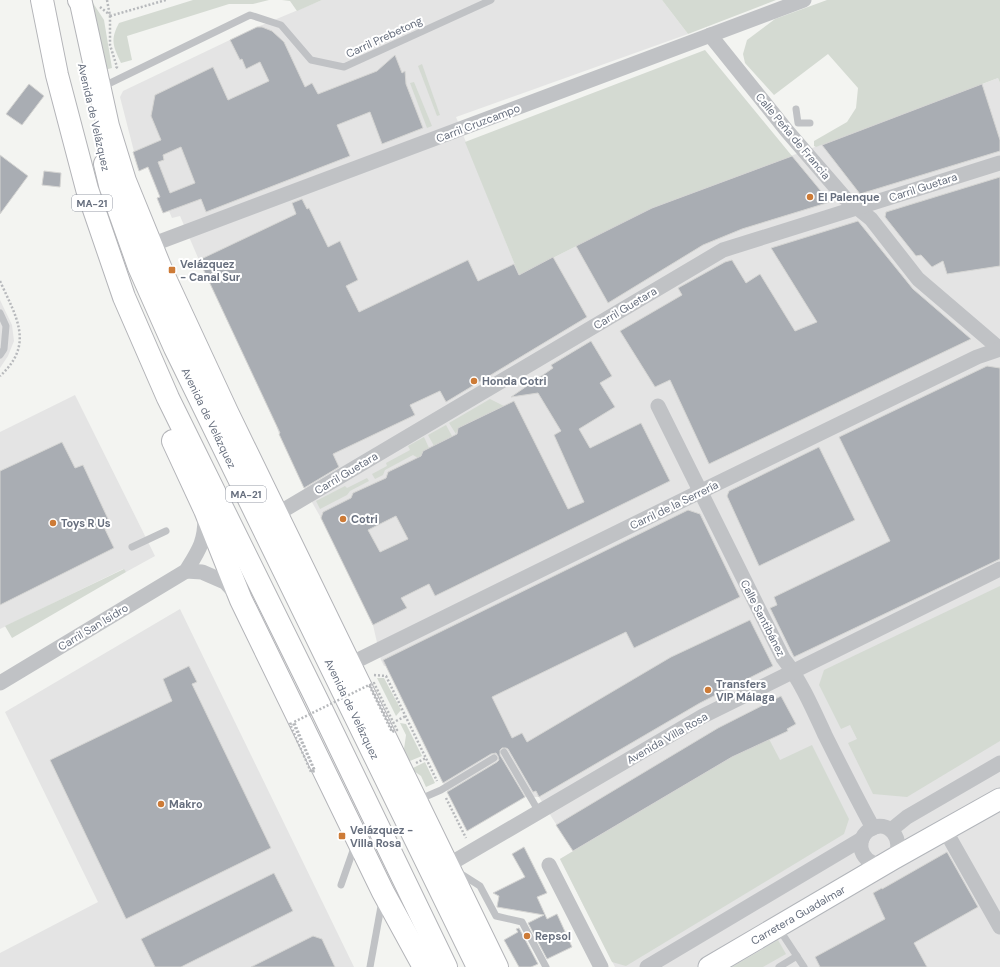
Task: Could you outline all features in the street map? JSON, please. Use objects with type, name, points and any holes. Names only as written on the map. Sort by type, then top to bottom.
[{"type":"highway","name":"MA-21","points":[[42,0],[57,75],[87,189],[124,296],[168,398],[446,967]]},
{"type":"highway","name":"Avenida de Velázquez","points":[[70,0],[92,116],[110,185],[138,267],[175,348],[478,967]]},
{"type":"highway","points":[[80,0],[108,126],[125,181],[151,245],[226,412],[497,967]]},
{"type":"highway","points":[[168,398],[172,438],[204,510],[241,600],[383,892],[424,967]]},
{"type":"street","name":"Carril Cruzcampo","points":[[151,245],[804,0]]},
{"type":"street","name":"Calle Peña de Francia","points":[[710,36],[793,127],[845,198],[871,219],[918,279],[1000,349]]},
{"type":"street","name":"Carril Guetara","points":[[277,514],[723,250],[1000,163]]},
{"type":"street","name":"Carril de la Serrería","points":[[350,664],[977,357],[1000,349]]},
{"type":"street","name":"Calle Santibánez","points":[[658,406],[783,658],[793,671],[850,787],[873,828]]},
{"type":"street","points":[[204,510],[205,533],[199,551],[186,571],[202,572],[225,582],[241,600]]},
{"type":"street","name":"Avenida Villa Rosa","points":[[448,865],[703,716],[1000,569]]},
{"type":"street","name":"Carril San Isidro","points":[[0,683],[186,571]]},
{"type":"street","points":[[891,830],[907,817],[1000,763]]},
{"type":"street","name":"Carretera Guadalmar","points":[[709,967],[890,861],[1000,799]]},
{"type":"street","points":[[885,827],[891,830],[898,839],[899,844],[896,855],[890,861],[877,864],[867,860],[861,850],[864,834],[873,828],[885,827]]},
{"type":"street","points":[[945,830],[1000,927]]},
{"type":"street","points":[[647,967],[862,839]]},
{"type":"street","points":[[549,865],[601,967]]},
{"type":"lane","name":"Carril Prebetong","points":[[99,88],[250,15],[281,25],[311,60],[344,67],[492,0]]},
{"type":"lane","points":[[796,109],[793,127],[810,124]]},
{"type":"lane","points":[[0,313],[6,326],[4,349],[0,355]]},
{"type":"lane","points":[[132,547],[166,531]]},
{"type":"lane","points":[[504,752],[539,812]]},
{"type":"lane","points":[[416,800],[441,790],[494,758]]},
{"type":"lane","points":[[341,885],[357,839]]},
{"type":"lane","points":[[448,865],[480,886],[496,916],[522,922],[546,967]]},
{"type":"lane","points":[[370,967],[383,892]]},
{"type":"lane","points":[[778,927],[804,967]]},
{"type":"lane","points":[[779,967],[797,956]]},
{"type":"path","points":[[107,0],[110,16],[166,0]]},
{"type":"path","points":[[373,675],[386,676],[472,851]]},
{"type":"path","points":[[311,771],[314,770],[293,723],[290,724],[311,772],[315,770],[294,722],[369,685],[392,732],[397,730],[374,683],[370,685],[393,731],[395,729]]},
{"type":"shaded area","points":[[91,0],[104,20],[112,68],[104,70]]},
{"type":"shaded area","points":[[193,0],[269,0],[253,4],[229,4],[127,36],[132,60],[121,63],[114,47],[114,34],[119,23]]},
{"type":"shaded area","points":[[282,0],[322,0],[297,11],[290,1]]},
{"type":"shaded area","points":[[322,0],[662,0],[688,34],[456,117],[519,275],[652,208],[998,78],[1000,83],[1000,967],[615,967],[560,859],[573,851],[539,797],[525,797],[467,831],[386,666],[384,666],[381,660],[373,625],[321,518],[305,490],[180,216],[172,218],[169,211],[163,213],[157,198],[160,196],[148,167],[139,171],[120,97],[123,91],[255,28]]},
{"type":"shaded area","points":[[662,0],[776,0],[688,34]]},
{"type":"shaded area","points":[[827,0],[1000,0],[1000,83],[998,78],[816,147],[814,146],[814,141],[847,122],[856,108],[858,88],[828,54],[774,95],[745,63],[743,54],[747,40],[775,19]]},
{"type":"shaded area","points":[[705,50],[792,156],[652,208],[519,275],[465,142]]},
{"type":"shaded area","points":[[422,64],[440,115],[437,116],[418,66]]},
{"type":"shaded area","points":[[414,82],[432,126],[427,128],[410,83]]},
{"type":"shaded area","points":[[0,300],[12,325],[14,341],[8,356],[0,368]]},
{"type":"shaded area","points":[[75,395],[155,556],[126,572],[123,569],[0,629],[0,432]]},
{"type":"shaded area","points":[[490,399],[504,406],[458,428],[456,434],[449,423]]},
{"type":"shaded area","points":[[446,425],[452,436],[434,446],[428,435]]},
{"type":"shaded area","points":[[424,437],[429,448],[423,451],[421,456],[418,458],[413,455],[385,470],[383,475],[375,479],[372,474],[387,466],[386,463],[410,450],[408,446]]},
{"type":"shaded area","points":[[367,478],[369,481],[350,491],[347,495],[320,509],[316,501],[345,486],[347,488]]},
{"type":"shaded area","points":[[124,569],[126,572],[12,638],[5,626]]},
{"type":"shaded area","points":[[1000,586],[1000,741],[907,797],[873,794],[848,743],[857,739],[850,725],[841,729],[819,685],[824,670]]},
{"type":"shaded area","points":[[180,609],[354,967],[0,967],[0,953],[98,902],[5,712]]},
{"type":"shaded area","points":[[377,678],[384,678],[401,710],[396,716]]},
{"type":"shaded area","points":[[400,723],[406,724],[422,756],[405,763],[403,756],[406,735]]},
{"type":"shaded area","points":[[769,739],[780,760],[812,745],[849,819],[844,834],[626,966],[612,962],[560,859],[732,757]]},
{"type":"shaded area","points":[[425,762],[435,783],[426,787],[421,776],[411,769]]},
{"type":"shaded area","points":[[778,940],[786,954],[763,967],[732,967]]},
{"type":"building","points":[[257,27],[262,27],[272,31],[284,42],[305,87],[312,83],[318,94],[377,71],[395,55],[402,73],[405,71],[406,84],[423,128],[382,144],[370,112],[337,125],[350,156],[206,212],[201,199],[163,213],[157,198],[160,197],[148,167],[139,171],[133,152],[161,140],[151,116],[155,95],[213,67],[228,100],[269,81],[260,62],[246,69],[242,59],[240,60],[230,40]],"holes":[[[181,147],[195,183],[170,193],[158,162],[164,160],[163,155]]]},
{"type":"building","points":[[29,84],[44,96],[22,125],[6,114]]},
{"type":"building","points":[[982,84],[1000,140],[1000,151],[860,194],[822,145]]},
{"type":"building","points":[[0,155],[28,176],[0,214]]},
{"type":"building","points":[[792,156],[830,202],[742,229],[703,245],[608,303],[576,246],[652,208]]},
{"type":"building","points":[[44,171],[61,173],[60,187],[42,185]]},
{"type":"building","points":[[1000,177],[1000,266],[947,274],[943,261],[932,267],[921,255],[916,256],[885,217],[886,212]]},
{"type":"building","points":[[302,199],[307,209],[309,208],[328,247],[340,241],[358,280],[346,286],[359,312],[468,260],[478,281],[514,264],[519,275],[553,257],[587,317],[446,402],[440,391],[410,405],[415,415],[333,454],[339,467],[304,488],[279,434],[280,433],[199,260],[296,214],[292,203]]},
{"type":"building","points":[[858,221],[913,289],[971,339],[709,464],[670,380],[655,387],[620,331],[682,295],[678,288],[725,262],[732,260],[746,283],[760,274],[795,331],[817,322],[771,248]]},
{"type":"building","points":[[591,341],[612,376],[600,383],[615,407],[579,429],[590,448],[641,423],[670,481],[435,596],[429,584],[401,598],[407,608],[373,625],[321,518],[323,512],[351,498],[353,493],[386,478],[388,472],[421,456],[423,451],[457,434],[458,428],[514,401],[568,509],[584,502],[554,435],[561,431],[538,393],[511,397],[553,368],[551,365]],"holes":[[[396,516],[408,539],[380,552],[368,530]]]},
{"type":"building","points":[[987,366],[1000,368],[1000,559],[794,657],[770,608],[777,605],[774,597],[890,541],[839,437]]},
{"type":"building","name":"Toys R Us","points":[[62,442],[75,468],[83,465],[109,521],[103,525],[114,548],[0,605],[0,471]]},
{"type":"building","points":[[819,447],[855,520],[759,566],[727,496],[729,491]]},
{"type":"building","points":[[688,510],[700,514],[740,597],[634,648],[626,632],[492,697],[512,738],[522,733],[527,742],[671,657],[750,620],[773,666],[700,703],[539,797],[536,791],[533,792],[508,749],[502,748],[500,750],[500,755],[525,797],[467,831],[447,792],[497,762],[499,760],[498,756],[496,753],[491,754],[443,783],[383,660]]},
{"type":"building","name":"Makro","points":[[189,666],[197,682],[192,684],[271,848],[126,919],[50,760],[172,701],[163,679]]},
{"type":"building","points":[[781,696],[796,724],[787,729],[788,731],[732,757],[573,851],[556,825],[718,728]]},
{"type":"building","points":[[524,847],[547,893],[537,897],[547,919],[557,914],[572,947],[547,959],[528,923],[544,915],[497,907],[499,896],[493,893],[525,877],[512,854]]},
{"type":"building","points":[[947,852],[978,907],[914,943],[927,967],[820,967],[815,957],[885,919],[873,893]]},
{"type":"building","points":[[274,873],[293,911],[181,967],[155,967],[141,939]]},
{"type":"building","points":[[519,928],[538,964],[531,967],[519,967],[504,940],[518,932],[516,929]]},
{"type":"building","points":[[313,936],[322,939],[335,967],[251,967]]},
{"type":"place","name":"El Palenque","points":[[810,197]]},
{"type":"place","name":"Velázquez - Canal Sur","points":[[172,270]]},
{"type":"place","name":"Honda Cotri","points":[[474,381]]},
{"type":"place","name":"Cotri","points":[[343,519]]},
{"type":"place","name":"Toys R Us","points":[[53,523]]},
{"type":"place","name":"Transfers VIP Málaga","points":[[708,690]]},
{"type":"place","name":"Makro","points":[[161,804]]},
{"type":"place","name":"Velázquez - Villa Rosa","points":[[342,836]]},
{"type":"place","name":"Repsol","points":[[527,936]]}]
